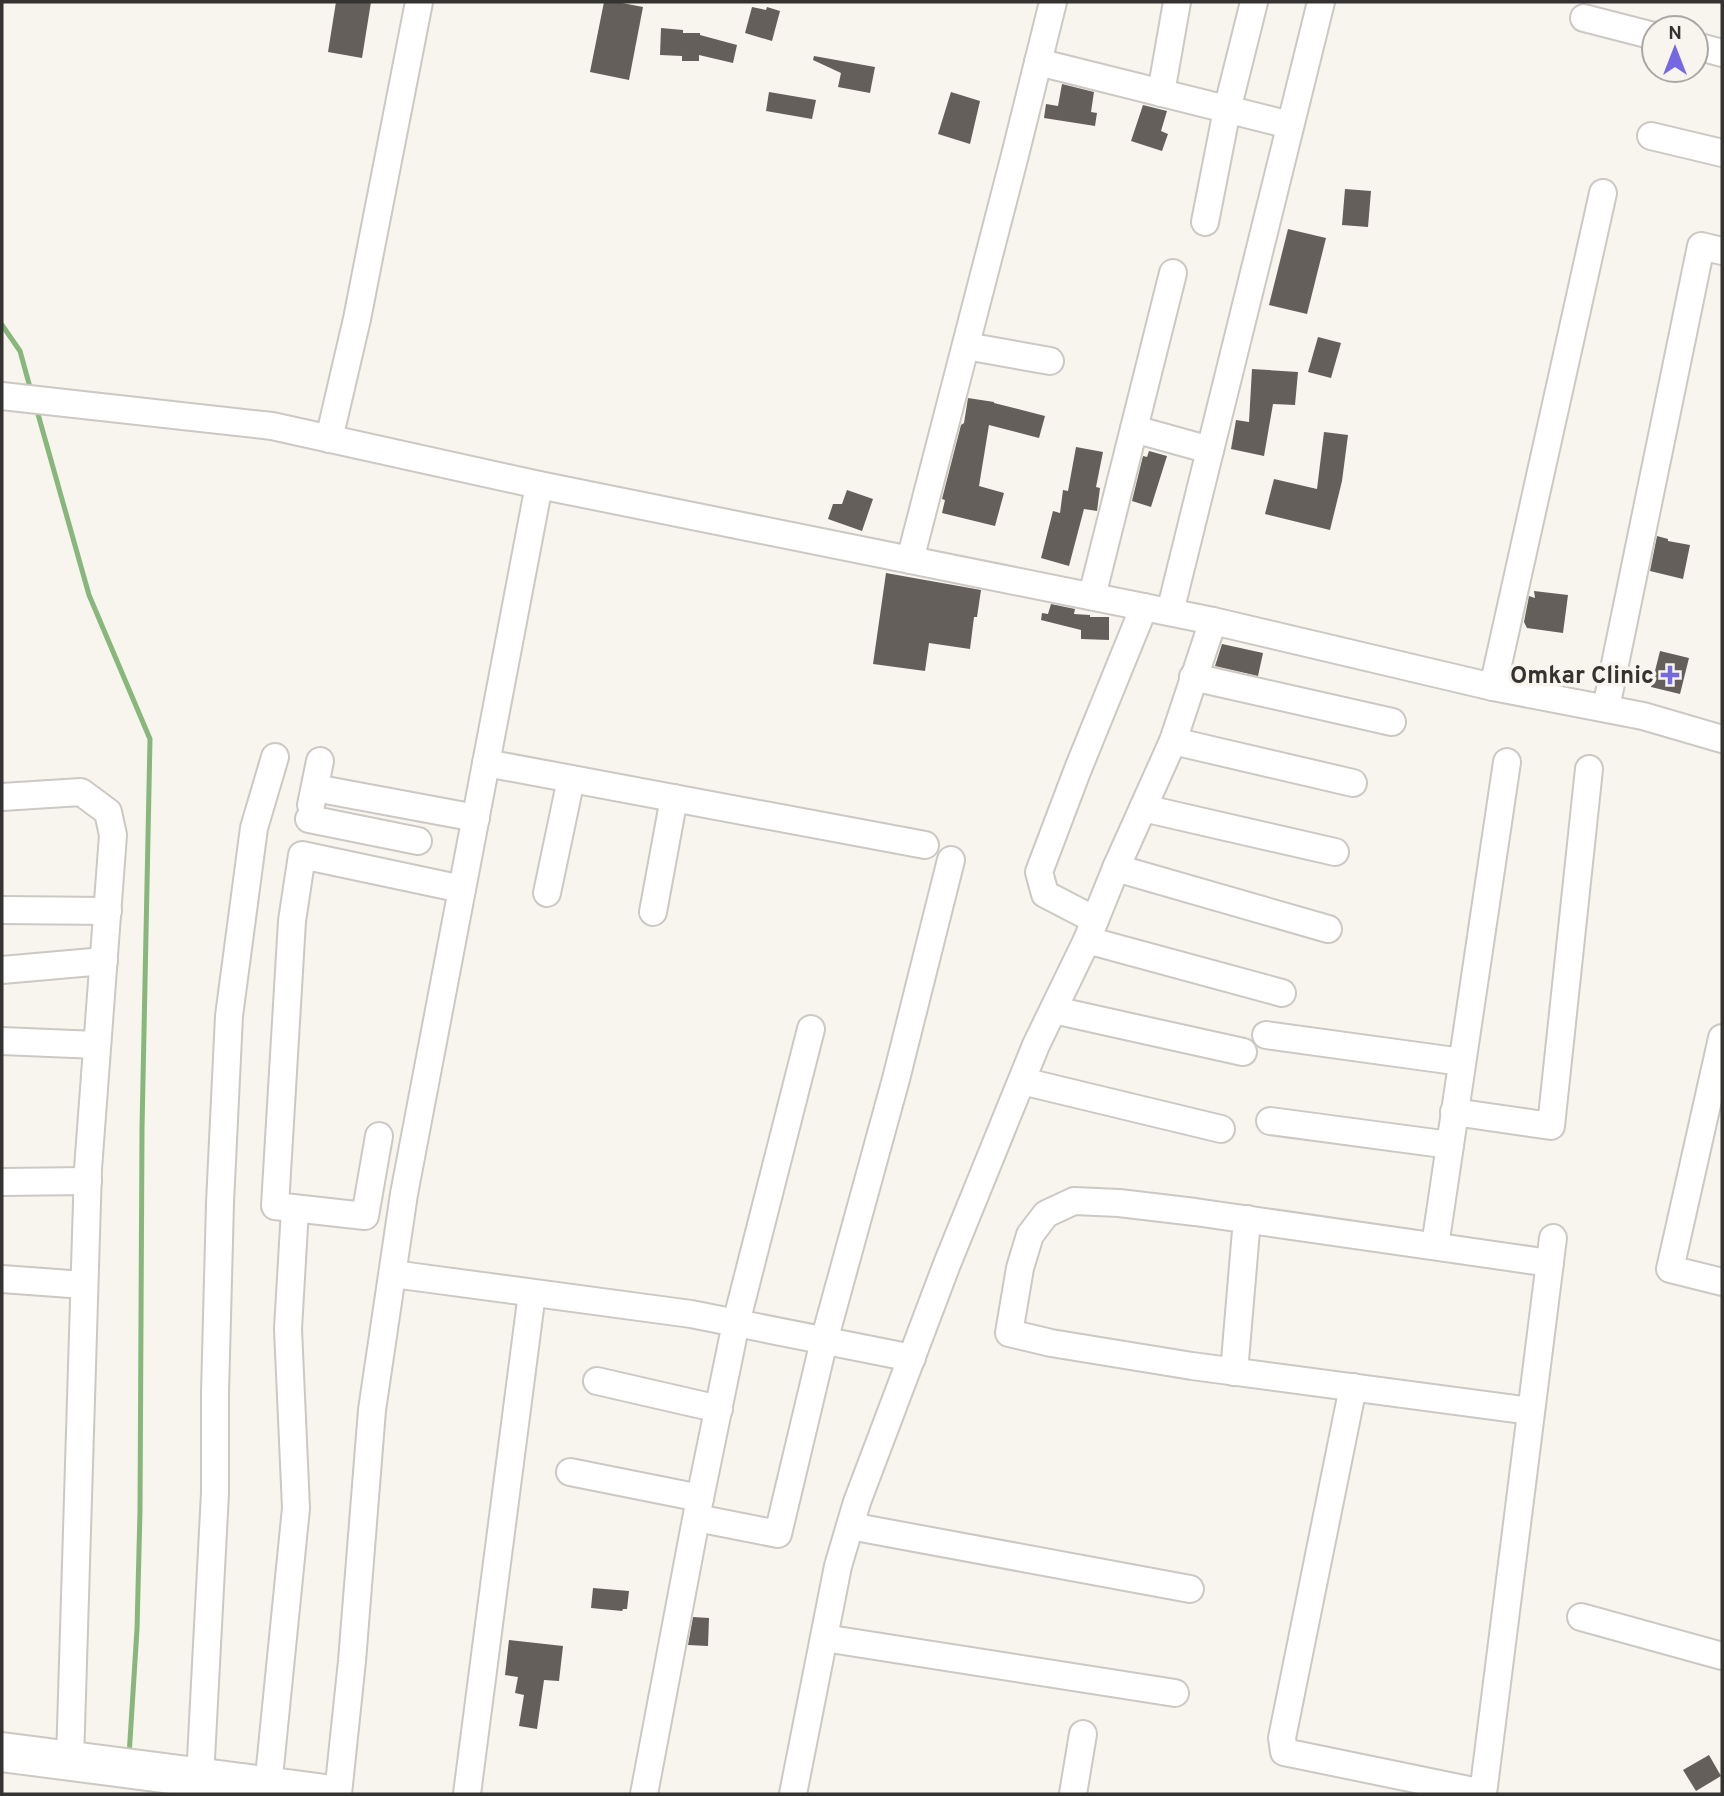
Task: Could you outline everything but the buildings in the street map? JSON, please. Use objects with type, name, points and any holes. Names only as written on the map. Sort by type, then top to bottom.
[{"type":"highway","points":[[2,1752],[325,1794]]},
{"type":"street","points":[[329,439],[357,320],[419,2]]},
{"type":"street","points":[[910,560],[1053,2]]},
{"type":"street","points":[[1161,93],[1177,2]]},
{"type":"street","points":[[1205,222],[1227,110],[1254,2]]},
{"type":"street","points":[[1170,612],[1321,2]]},
{"type":"street","points":[[1584,18],[1640,32]]},
{"type":"street","points":[[1038,62],[1290,125]]},
{"type":"street","points":[[1651,136],[1722,153]]},
{"type":"street","points":[[1493,687],[1603,193]]},
{"type":"street","points":[[1606,708],[1701,246],[1722,251]]},
{"type":"street","points":[[1092,596],[1173,273]]},
{"type":"street","points":[[965,346],[1050,361]]},
{"type":"street","points":[[2,396],[272,426],[539,485],[1213,621],[1493,687],[1643,716],[1722,739]]},
{"type":"street","points":[[1134,429],[1210,450]]},
{"type":"street","points":[[338,1794],[352,1661],[372,1410],[404,1194],[539,485]]},
{"type":"street","points":[[1144,607],[1040,872],[1045,894],[1091,930],[1282,993]]},
{"type":"street","points":[[793,1794],[838,1566],[850,1526],[947,1264],[1036,1045],[1091,930],[1173,741],[1213,621]]},
{"type":"street","points":[[1193,677],[1392,722]]},
{"type":"street","points":[[1173,741],[1353,783]]},
{"type":"street","points":[[184,1776],[215,1493],[220,1203],[229,1016],[254,828],[275,757]]},
{"type":"street","points":[[320,761],[292,921],[275,1206],[365,1216],[379,1136]]},
{"type":"street","points":[[1435,1245],[1507,762]]},
{"type":"street","points":[[486,763],[925,845]]},
{"type":"street","points":[[1454,1112],[1551,1126],[1589,769]]},
{"type":"street","points":[[547,893],[571,779]]},
{"type":"street","points":[[315,788],[475,818]]},
{"type":"street","points":[[2,797],[81,792],[108,812],[113,835],[88,1181],[70,1761]]},
{"type":"street","points":[[653,912],[674,798]]},
{"type":"street","points":[[1143,808],[1335,852]]},
{"type":"street","points":[[309,819],[418,841]]},
{"type":"street","points":[[302,855],[462,889]]},
{"type":"street","points":[[570,1472],[778,1534],[824,1341],[896,1079],[951,860]]},
{"type":"street","points":[[1116,868],[1328,929]]},
{"type":"street","points":[[2,910],[108,911]]},
{"type":"street","points":[[2,970],[104,961]]},
{"type":"street","points":[[1054,1010],[1244,1052]]},
{"type":"street","points":[[644,1794],[736,1323],[811,1029]]},
{"type":"street","points":[[1266,1035],[1462,1062]]},
{"type":"street","points":[[1722,1038],[1670,1269],[1722,1282]]},
{"type":"street","points":[[2,1041],[97,1045]]},
{"type":"street","points":[[1022,1081],[1221,1129]]},
{"type":"street","points":[[1270,1121],[1450,1145]]},
{"type":"street","points":[[2,1182],[88,1181]]},
{"type":"street","points":[[1353,1387],[1282,1738],[1284,1752],[1483,1794],[1531,1411],[1551,1250],[1435,1245],[1157,1207],[1074,1200],[1046,1214],[1030,1235],[1020,1268],[1009,1333],[1051,1343],[1234,1372],[1353,1387],[1531,1411]]},
{"type":"street","points":[[268,1787],[296,1508],[288,1329],[295,1209]]},
{"type":"street","points":[[1234,1372],[1247,1219]]},
{"type":"street","points":[[393,1274],[691,1314],[912,1358]]},
{"type":"street","points":[[2,1279],[84,1285]]},
{"type":"street","points":[[467,1794],[532,1293]]},
{"type":"street","points":[[597,1381],[719,1409]]},
{"type":"street","points":[[850,1526],[1190,1589]]},
{"type":"street","points":[[1581,1617],[1722,1656]]},
{"type":"street","points":[[824,1638],[1175,1693]]},
{"type":"street","points":[[1073,1794],[1083,1734]]},
{"type":"waterway","points":[[2,325],[20,351],[31,391]]},
{"type":"waterway","points":[[36,407],[89,595],[150,739],[142,1129],[140,1511],[137,1629],[129,1756]]},
{"type":"place","name":"Omkar Clinic","points":[[1670,675]]}]
